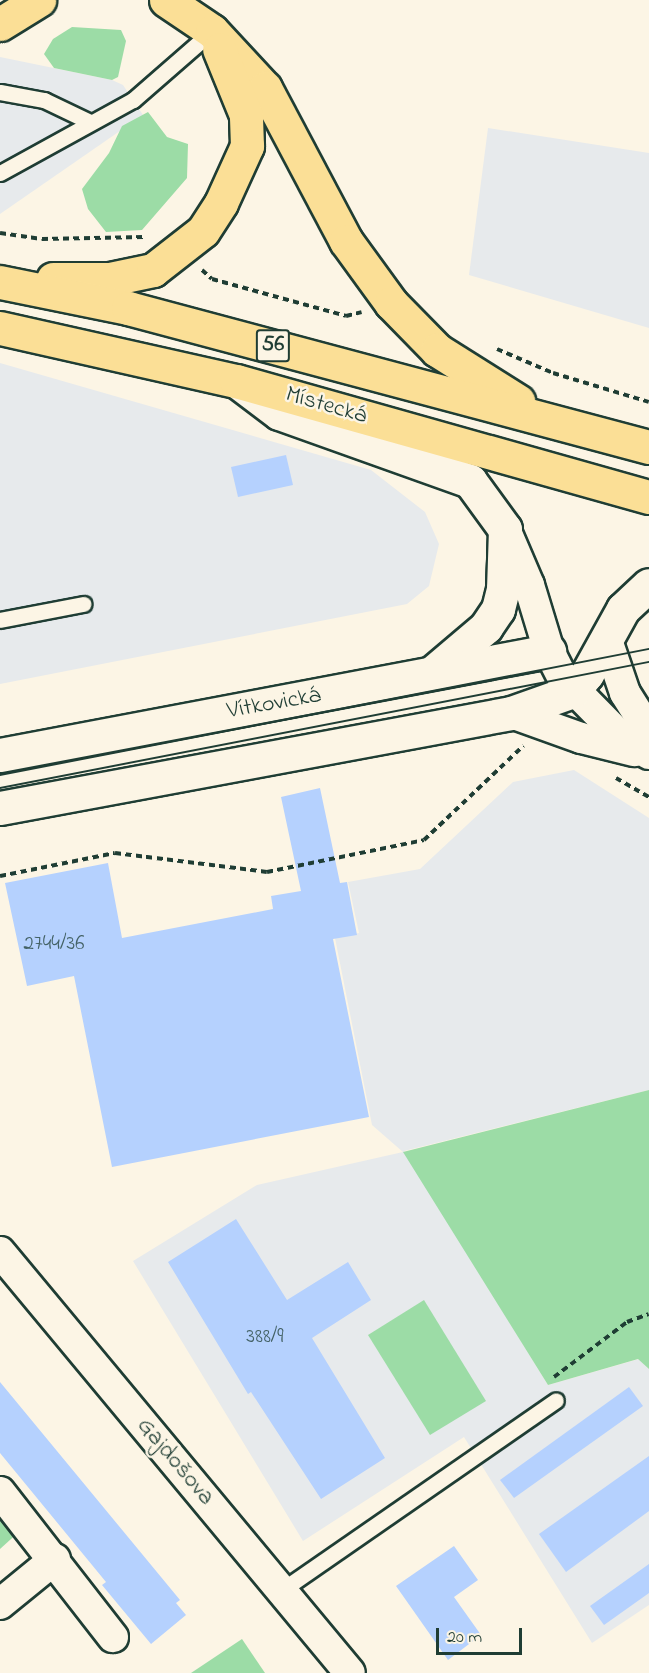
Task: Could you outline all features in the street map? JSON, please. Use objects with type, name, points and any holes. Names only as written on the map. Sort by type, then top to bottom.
[{"type":"highway","points":[[0,24],[39,0]]},
{"type":"highway","points":[[166,0],[212,31],[265,88],[346,241],[391,303],[437,350],[545,417]]},
{"type":"highway","points":[[0,280],[110,279],[153,270],[181,251],[203,231],[221,203],[247,146],[246,115],[212,31]]},
{"type":"highway","name":"Místecká","points":[[0,280],[128,309],[545,417],[649,447]]},
{"type":"highway","name":"Místecká","points":[[0,328],[236,381],[649,497]]},
{"type":"street","points":[[236,381],[279,413],[396,452],[470,481],[505,529],[530,585],[549,651],[573,691],[615,731],[649,754]]},
{"type":"street","points":[[429,676],[486,627],[498,609],[503,590],[505,529]]},
{"type":"street","points":[[0,808],[511,713],[573,691],[607,640],[622,609],[649,585]]},
{"type":"street","points":[[607,640],[625,693],[649,731]]},
{"type":"street","name":"Vítkovická","points":[[0,755],[429,676],[549,651]]},
{"type":"street","points":[[511,713],[581,738],[649,754]]},
{"type":"street","name":"Gajdošova","points":[[0,1252],[350,1673]]},
{"type":"street","points":[[0,1492],[55,1559],[113,1636]]},
{"type":"street","points":[[0,1604],[55,1559]]},
{"type":"lane","points":[[0,173],[133,100],[212,31]]},
{"type":"lane","points":[[0,92],[44,100],[90,122]]},
{"type":"lane","points":[[0,620],[83,604]]},
{"type":"lane","points":[[282,1590],[555,1400]]},
{"type":"path","points":[[0,233],[42,239],[166,237],[212,279],[346,316],[391,303]]},
{"type":"path","points":[[492,346],[552,373],[649,402]]},
{"type":"path","points":[[0,876],[115,854],[267,872],[424,840],[525,744],[536,747]]},
{"type":"path","points":[[609,774],[649,797]]},
{"type":"path","points":[[555,1400],[544,1385],[627,1322],[649,1314]]},
{"type":"shaded area","points":[[0,57],[112,80],[123,85],[143,115],[0,214]]},
{"type":"shaded area","points":[[488,128],[649,153],[649,328],[469,275]]},
{"type":"shaded area","points":[[0,363],[371,470],[425,512],[439,544],[429,586],[407,604],[0,684]]},
{"type":"shaded area","points":[[574,770],[649,818],[649,1090],[404,1151],[548,1385],[639,1359],[649,1369],[649,1605],[592,1643],[464,1437],[303,1541],[133,1261],[257,1185],[403,1152],[372,1125],[335,938],[359,933],[348,882],[420,869],[513,782]]},
{"type":"green space","points":[[72,27],[121,30],[126,41],[118,77],[112,80],[54,68],[44,54],[53,39]]},
{"type":"green space","points":[[148,112],[167,137],[188,144],[187,178],[142,230],[106,232],[88,209],[82,189],[109,153],[122,126]]},
{"type":"green space","points":[[649,1090],[649,1369],[638,1359],[548,1385],[403,1152]]},
{"type":"green space","points":[[424,1300],[486,1401],[430,1435],[368,1335]]},
{"type":"green space","points":[[13,1520],[21,1530],[0,1549],[0,1521]]},
{"type":"green space","points":[[242,1639],[265,1673],[191,1673]]},
{"type":"building","points":[[286,455],[293,485],[238,497],[231,467]]},
{"type":"building","points":[[320,788],[340,883],[347,882],[357,935],[333,939],[369,1117],[112,1167],[74,976],[27,986],[5,883],[108,863],[122,938],[273,909],[271,896],[301,891],[281,797]]},
{"type":"building","points":[[236,1219],[287,1300],[348,1262],[371,1300],[312,1338],[385,1458],[321,1499],[251,1392],[248,1394],[168,1262]]},
{"type":"building","points":[[0,1382],[180,1600],[176,1603],[186,1615],[151,1644],[102,1585],[106,1582],[0,1453]]},
{"type":"building","points":[[629,1387],[643,1406],[514,1498],[500,1480]]},
{"type":"building","points":[[649,1456],[649,1511],[566,1572],[539,1534]]},
{"type":"building","points":[[454,1546],[478,1580],[454,1597],[481,1635],[448,1660],[396,1586]]},
{"type":"building","points":[[649,1564],[649,1593],[604,1625],[590,1606]]},
{"type":"tram line","points":[[0,775],[649,649]]},
{"type":"tram line","points":[[0,788],[649,662]]}]
